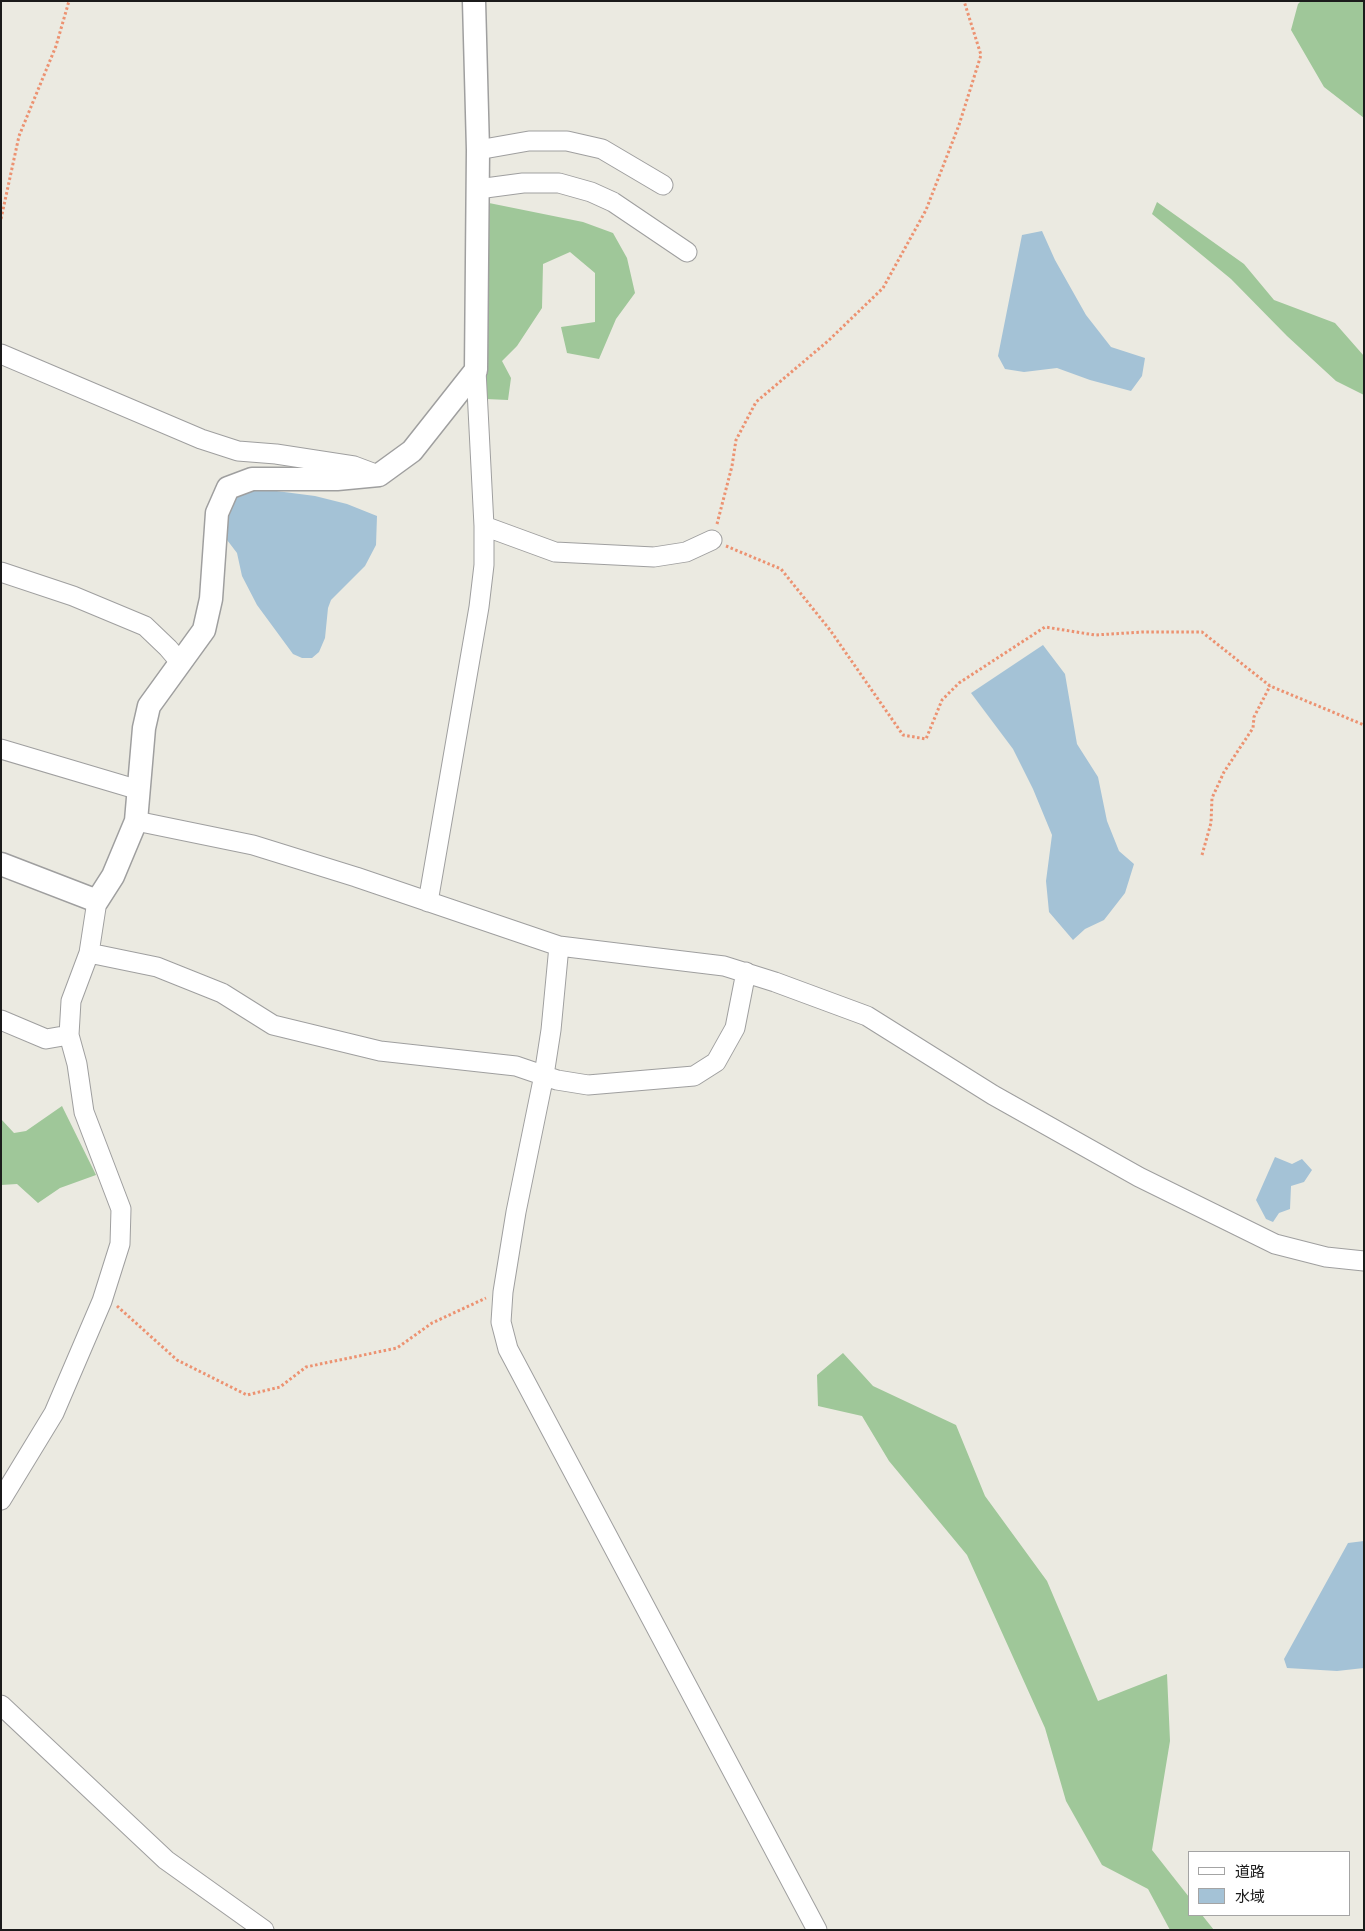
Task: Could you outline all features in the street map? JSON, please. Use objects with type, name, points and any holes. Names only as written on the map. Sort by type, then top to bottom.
[{"type":"street","points":[[428,902],[479,607],[484,565],[484,526],[476,370],[478,150],[474,1]]},
{"type":"street","points":[[478,150],[529,141],[568,142],[602,149],[663,185]]},
{"type":"street","points":[[478,189],[523,184],[559,183],[591,192],[613,202],[687,252]]},
{"type":"street","points":[[1,354],[211,442],[238,451],[276,454],[354,466],[379,475]]},
{"type":"street","points":[[1,1500],[54,1413],[102,1301],[120,1244],[121,1210],[84,1112],[77,1064],[69,1035],[71,1001],[89,953],[97,901],[113,876],[136,820],[144,728],[149,706],[204,630],[211,599],[217,513],[228,488],[252,479],[337,479],[379,475],[412,451],[476,370]]},
{"type":"street","points":[[484,526],[555,552],[654,557],[686,552],[712,540]]},
{"type":"street","points":[[1,572],[73,596],[145,626],[180,662]]},
{"type":"street","points":[[1,749],[139,790]]},
{"type":"street","points":[[136,820],[252,845],[559,946],[724,966],[746,972],[867,1016],[1001,1100],[1139,1176],[1275,1244],[1326,1257],[1364,1261]]},
{"type":"street","points":[[1,864],[97,901]]},
{"type":"street","points":[[559,946],[551,1030],[544,1075],[516,1212],[503,1292],[501,1322],[508,1349],[818,1930]]},
{"type":"street","points":[[89,953],[157,967],[222,994],[273,1025],[380,1051],[516,1066],[544,1075],[588,1085],[694,1076],[716,1062],[735,1028],[746,972]]},
{"type":"street","points":[[1,1020],[46,1039],[69,1035]]},
{"type":"street","points":[[1,1705],[166,1860],[264,1930]]},
{"type":"path","points":[[1,219],[19,136],[56,46],[69,1]]},
{"type":"path","points":[[964,1],[981,55],[959,125],[926,210],[883,288],[828,341],[756,402],[736,440],[732,466],[712,540],[781,570],[830,630],[903,735],[926,740],[942,700],[958,683],[1045,627],[1095,635],[1144,632],[1202,632],[1270,686],[1364,725]]},
{"type":"path","points":[[1202,855],[1211,823],[1212,798],[1224,772],[1253,728],[1254,717],[1270,686]]},
{"type":"path","points":[[102,1301],[117,1307],[177,1360],[247,1395],[280,1387],[306,1367],[398,1348],[432,1323],[466,1306],[503,1292]]},
{"type":"green space","points":[[1301,1],[1364,1],[1364,118],[1324,87],[1291,30],[1298,4]]},
{"type":"green space","points":[[1157,202],[1244,264],[1274,300],[1335,323],[1364,356],[1364,395],[1336,381],[1287,336],[1231,279],[1152,214]]},
{"type":"green space","points":[[489,203],[583,222],[613,233],[627,258],[635,293],[616,319],[599,359],[567,353],[561,327],[595,322],[595,273],[570,252],[543,264],[542,308],[517,346],[502,361],[511,378],[508,400],[486,399],[484,372]]},
{"type":"green space","points":[[62,1106],[96,1175],[60,1188],[38,1203],[17,1184],[1,1185],[1,1119],[14,1133],[26,1131]]},
{"type":"green space","points":[[843,1353],[873,1386],[956,1425],[985,1496],[1047,1581],[1098,1701],[1167,1674],[1170,1741],[1152,1850],[1188,1896],[1188,1916],[1203,1916],[1214,1930],[1170,1930],[1148,1889],[1102,1865],[1066,1801],[1045,1728],[967,1555],[889,1461],[862,1416],[818,1406],[817,1375]]},
{"type":"water","points":[[1042,231],[1055,260],[1086,315],[1111,347],[1145,358],[1142,376],[1131,391],[1090,380],[1057,368],[1024,372],[1005,369],[998,356],[1022,235]]},
{"type":"water","points":[[261,489],[315,496],[347,504],[377,516],[376,545],[365,566],[331,600],[328,608],[325,638],[319,652],[312,658],[302,658],[293,654],[257,605],[242,576],[237,553],[224,536],[231,499],[244,491]]},
{"type":"water","points":[[1043,645],[1065,674],[1077,744],[1098,777],[1107,821],[1119,851],[1134,864],[1125,893],[1104,920],[1085,929],[1073,940],[1049,912],[1046,881],[1052,835],[1033,789],[1013,749],[971,693]]},
{"type":"water","points":[[1275,1157],[1292,1164],[1302,1159],[1312,1170],[1304,1182],[1291,1186],[1290,1209],[1279,1213],[1273,1222],[1266,1219],[1256,1200]]},
{"type":"water","points":[[1364,1541],[1364,1668],[1337,1671],[1287,1668],[1284,1659],[1348,1543]]}]
